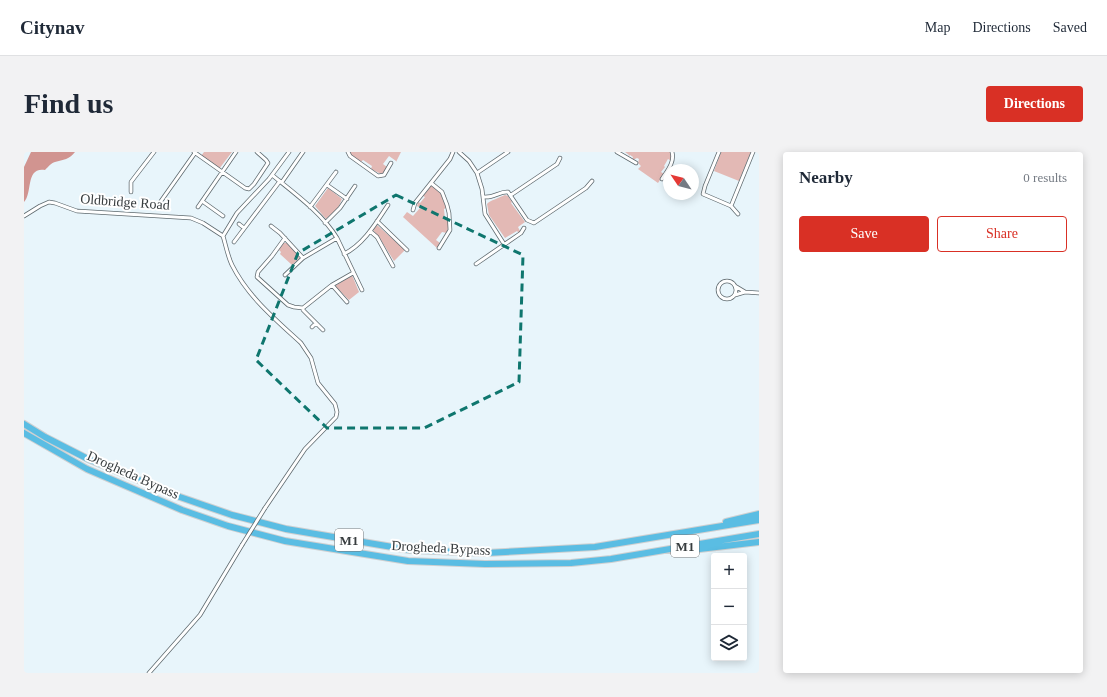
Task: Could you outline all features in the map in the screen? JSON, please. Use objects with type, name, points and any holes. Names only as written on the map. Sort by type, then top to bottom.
[{"type":"highway","name":"Drogheda Bypass","points":[[24,424],[45,437],[88,459],[180,497],[232,515],[286,529],[410,550],[486,554],[595,547],[759,520]]},
{"type":"highway","name":"Drogheda Bypass","points":[[24,433],[86,469],[182,510],[228,526],[284,541],[408,561],[485,564],[571,563],[759,534]]},
{"type":"highway","points":[[694,531],[759,514]]},
{"type":"highway","points":[[611,558],[759,542]]},
{"type":"street","points":[[131,192],[131,182],[154,152]]},
{"type":"street","points":[[161,201],[194,152],[222,173],[249,189],[268,163],[257,152]]},
{"type":"street","points":[[199,156],[202,152]]},
{"type":"street","points":[[198,207],[236,152]]},
{"type":"street","points":[[148,673],[200,615],[265,508],[305,449],[336,417],[337,409],[335,404],[318,383],[307,351],[301,343],[253,297],[239,278],[232,264],[224,236],[237,213],[272,175],[289,152]]},
{"type":"street","points":[[234,242],[303,152]]},
{"type":"street","points":[[348,152],[350,156],[378,176],[384,175],[391,163]]},
{"type":"street","points":[[413,210],[415,203],[450,159],[453,152]]},
{"type":"street","points":[[459,152],[469,161],[477,173],[482,186],[485,214],[504,244]]},
{"type":"street","points":[[477,173],[508,152]]},
{"type":"street","points":[[618,152],[636,163]]},
{"type":"street","points":[[662,179],[673,161],[674,157],[672,152]]},
{"type":"street","points":[[719,152],[703,192],[706,196],[732,206],[738,214]]},
{"type":"street","points":[[732,206],[753,152]]},
{"type":"street","points":[[295,153],[300,157]]},
{"type":"street","points":[[511,195],[557,164],[560,158]]},
{"type":"street","points":[[310,207],[336,172]]},
{"type":"street","points":[[272,175],[310,207],[337,238],[362,290]]},
{"type":"street","points":[[484,197],[491,197],[508,192],[527,220],[534,223],[586,188],[592,181]]},
{"type":"street","points":[[431,183],[442,192],[447,205],[450,230],[439,248]]},
{"type":"street","points":[[327,185],[347,199]]},
{"type":"street","points":[[325,223],[340,208],[355,186]]},
{"type":"street","points":[[202,201],[224,216]]},
{"type":"street","name":"Oldbridge Road","points":[[24,216],[45,203],[52,202],[77,211],[191,218],[203,223],[224,236]]},
{"type":"street","points":[[344,254],[354,248],[370,231],[388,205]]},
{"type":"street","points":[[377,221],[407,250]]},
{"type":"street","points":[[239,224],[244,228]]},
{"type":"street","points":[[271,226],[304,258]]},
{"type":"street","points":[[476,264],[521,233],[524,228]]},
{"type":"street","points":[[370,231],[376,235],[393,266]]},
{"type":"street","points":[[285,238],[257,275],[288,305],[303,308],[332,285],[353,273]]},
{"type":"street","points":[[285,275],[304,258],[337,238]]},
{"type":"street","points":[[745,292],[731,282],[725,282],[720,285],[718,290],[720,295],[725,299],[730,299],[745,292],[759,293]]},
{"type":"street","points":[[332,285],[347,302]]},
{"type":"street","points":[[734,296],[736,291],[735,286]]},
{"type":"street","points":[[303,308],[323,330]]},
{"type":"street","points":[[312,327],[316,323]]},
{"type":"highlighted area","points":[[396,195],[523,255],[519,382],[424,428],[327,428],[256,360],[298,253]]},
{"type":"shaded area","points":[[31,152],[75,152],[69,158],[52,163],[45,170],[35,172],[30,182],[27,198],[24,202],[24,167]]},
{"type":"shaded area","points":[[204,152],[232,152],[219,169],[201,156]]},
{"type":"shaded area","points":[[350,152],[401,152],[396,162],[389,156],[383,164],[387,167],[384,173],[381,174],[371,169],[372,166],[363,160],[361,162],[351,155]]},
{"type":"shaded area","points":[[625,152],[670,152],[672,154],[671,161],[668,159],[665,164],[663,164],[663,170],[661,172],[663,176],[658,183],[638,169],[641,166],[638,163],[639,159],[637,158],[632,160],[633,157],[630,155],[628,157],[629,155]]},
{"type":"shaded area","points":[[721,152],[751,152],[739,181],[714,171]]},
{"type":"shaded area","points":[[431,186],[434,186],[441,194],[446,208],[444,209],[445,219],[448,219],[447,233],[442,232],[436,240],[440,243],[437,248],[403,217],[407,212],[413,216],[420,208],[417,206],[418,202],[420,203],[425,197],[423,196]]},
{"type":"shaded area","points":[[328,188],[342,199],[338,208],[326,219],[315,206]]},
{"type":"shaded area","points":[[505,195],[508,196],[512,202],[511,203],[525,222],[518,227],[520,231],[519,233],[517,231],[505,238],[489,215],[487,204]]},
{"type":"shaded area","points":[[377,225],[405,250],[394,261],[373,230]]},
{"type":"shaded area","points":[[283,243],[287,243],[299,255],[299,258],[292,265],[280,254],[281,252],[279,250]]},
{"type":"shaded area","points":[[352,275],[359,292],[349,300],[335,286]]}]
